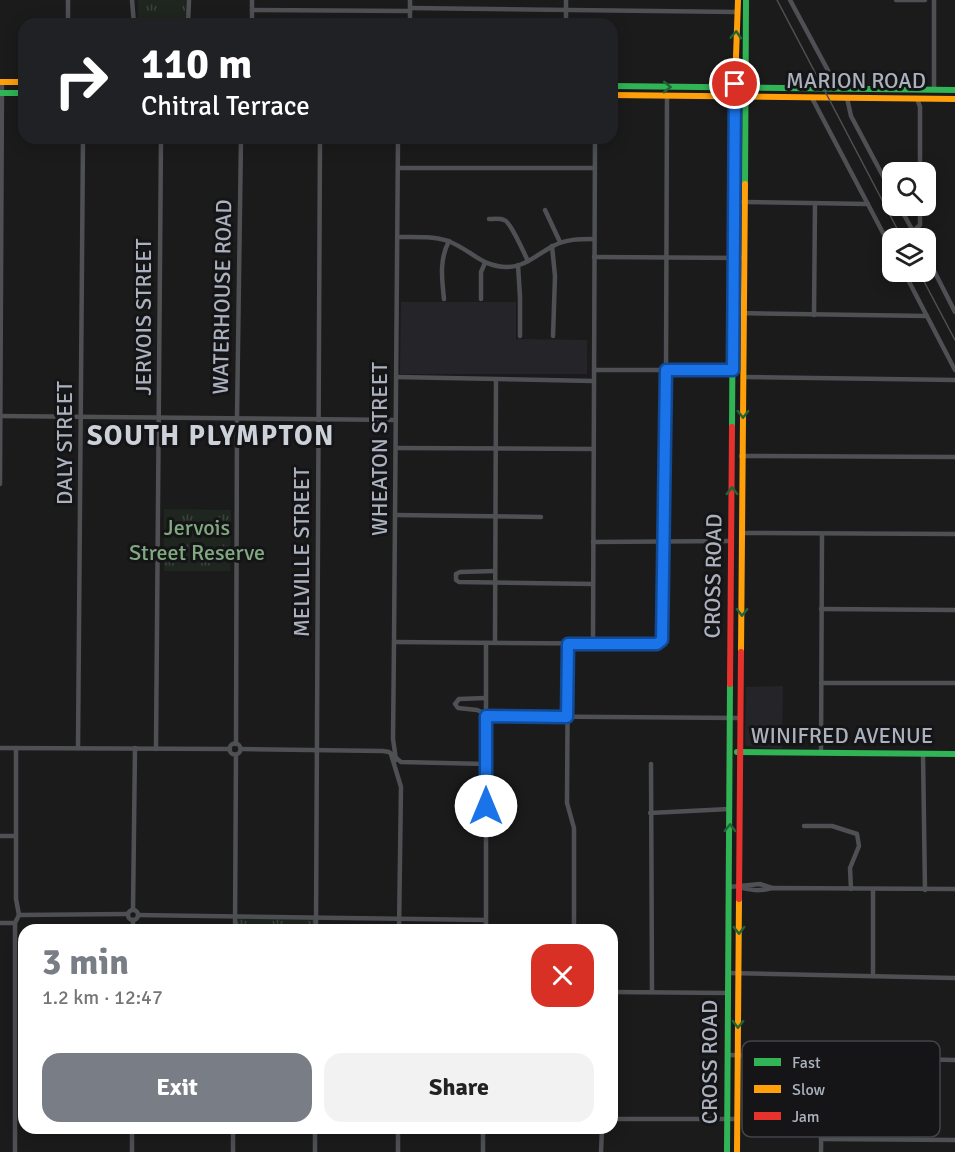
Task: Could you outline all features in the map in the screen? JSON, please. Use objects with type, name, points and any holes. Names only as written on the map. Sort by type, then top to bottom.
[{"type":"main road","name":"CROSS ROAD","points":[[727,1152],[735,258],[734,97],[738,0]]},
{"type":"main road","name":"CROSS ROAD","points":[[738,1152],[746,0]]},
{"type":"main road","points":[[721,88],[730,82],[735,70]]},
{"type":"main road","points":[[745,72],[760,88]]},
{"type":"main road","points":[[1,82],[18,82]]},
{"type":"main road","name":"MARION ROAD","points":[[618,86],[955,90]]},
{"type":"main road","points":[[1,93],[18,93]]},
{"type":"main road","name":"MARION ROAD","points":[[618,95],[955,99]]},
{"type":"main road","points":[[718,96],[729,104],[734,114]]},
{"type":"main road","points":[[745,114],[751,105],[764,97]]},
{"type":"main road","points":[[732,580],[739,584],[742,582]]},
{"type":"main road","points":[[731,594],[742,591]]},
{"type":"main road","name":"WINIFRED AVENUE","points":[[729,752],[955,754]]},
{"type":"street","points":[[68,0],[68,18]]},
{"type":"street","points":[[132,0],[134,18]]},
{"type":"street","points":[[188,18],[189,0]]},
{"type":"street","points":[[252,0],[252,18]]},
{"type":"street","points":[[410,0],[410,18]]},
{"type":"street","points":[[566,0],[566,18]]},
{"type":"street","points":[[896,0],[925,0]]},
{"type":"street","points":[[933,0],[934,98]]},
{"type":"street","points":[[791,1],[838,89]]},
{"type":"street","points":[[252,10],[746,12]]},
{"type":"street","points":[[0,484],[1,82]]},
{"type":"street","points":[[394,642],[593,644],[660,642],[663,636],[667,258],[666,95]]},
{"type":"street","points":[[812,98],[882,231]]},
{"type":"street","points":[[917,98],[920,107],[920,162]]},
{"type":"street","points":[[847,99],[851,116],[882,174]]},
{"type":"street","name":"DALY STREET","points":[[78,748],[83,144]]},
{"type":"street","name":"JERVOIS STREET","points":[[156,749],[161,144]]},
{"type":"street","name":"WATERHOUSE ROAD","points":[[236,744],[241,144]]},
{"type":"street","name":"MELVILLE STREET","points":[[316,924],[320,144]]},
{"type":"street","name":"WHEATON STREET","points":[[396,760],[393,739],[398,144]]},
{"type":"street","points":[[593,644],[595,144]]},
{"type":"street","points":[[398,168],[595,168]]},
{"type":"street","points":[[734,202],[868,204]]},
{"type":"street","points":[[814,315],[815,203]]},
{"type":"street","points":[[544,210],[560,242]]},
{"type":"street","points":[[489,219],[504,220],[510,224],[528,261]]},
{"type":"street","points":[[397,237],[429,237],[449,241],[484,263],[497,266],[518,265],[560,242],[594,238]]},
{"type":"street","points":[[444,299],[441,266],[449,241]]},
{"type":"street","points":[[552,246],[555,276],[553,336]]},
{"type":"street","points":[[594,257],[744,258]]},
{"type":"street","points":[[481,299],[481,272],[484,263]]},
{"type":"street","points":[[518,265],[520,336]]},
{"type":"street","points":[[936,275],[955,312]]},
{"type":"street","points":[[909,282],[955,370]]},
{"type":"street","points":[[734,313],[927,316]]},
{"type":"street","points":[[594,370],[733,370]]},
{"type":"street","points":[[743,377],[955,380]]},
{"type":"street","points":[[396,378],[594,381]]},
{"type":"street","points":[[495,643],[496,380]]},
{"type":"street","points":[[1,416],[396,420]]},
{"type":"street","points":[[396,448],[594,449]]},
{"type":"street","points":[[733,455],[955,457]]},
{"type":"street","points":[[395,515],[542,517]]},
{"type":"street","points":[[742,533],[955,534]]},
{"type":"street","points":[[821,753],[822,534]]},
{"type":"street","points":[[593,542],[732,541]]},
{"type":"street","points":[[495,571],[460,572],[456,574],[456,580],[459,582],[592,584]]},
{"type":"street","points":[[821,609],[955,610]]},
{"type":"street","points":[[486,643],[486,924]]},
{"type":"street","points":[[568,644],[567,803],[574,828],[574,924]]},
{"type":"street","points":[[821,683],[955,683]]},
{"type":"street","points":[[486,698],[459,699],[455,704],[458,708],[477,710],[486,715],[740,718]]},
{"type":"street","points":[[0,748],[230,749],[236,744],[241,749],[384,751],[401,762],[486,764]]},
{"type":"street","points":[[15,1152],[15,924],[19,915],[16,899],[16,748]]},
{"type":"street","points":[[19,915],[128,914],[133,909],[135,748]]},
{"type":"street","points":[[230,749],[232,754],[236,754]]},
{"type":"street","points":[[235,924],[236,754],[241,749]]},
{"type":"street","points":[[390,753],[401,787],[399,924]]},
{"type":"street","points":[[923,753],[925,890]]},
{"type":"street","points":[[651,764],[651,992]]},
{"type":"street","points":[[650,813],[730,809]]},
{"type":"street","points":[[804,826],[832,826],[857,834],[859,846],[850,868],[851,889]]},
{"type":"street","points":[[0,836],[16,836]]},
{"type":"street","points":[[729,887],[760,884],[772,888],[955,890]]},
{"type":"street","points":[[873,889],[873,976]]},
{"type":"street","points":[[133,909],[138,915]]},
{"type":"street","points":[[128,914],[133,924]]},
{"type":"street","points":[[138,915],[486,920]]},
{"type":"street","points":[[133,920],[138,915]]},
{"type":"street","points":[[0,923],[15,924]]},
{"type":"street","points":[[728,973],[955,978]]},
{"type":"street","points":[[618,992],[738,993]]},
{"type":"street","points":[[728,1055],[742,1055]]},
{"type":"street","points":[[940,1060],[955,1060]]},
{"type":"street","points":[[618,1119],[738,1119]]},
{"type":"street","points":[[132,1134],[132,1152]]},
{"type":"street","points":[[233,1134],[233,1152]]},
{"type":"street","points":[[315,1134],[315,1152]]},
{"type":"street","points":[[398,1134],[398,1152]]},
{"type":"street","points":[[483,1134],[483,1152]]},
{"type":"street","points":[[602,1134],[602,1152]]},
{"type":"street","points":[[821,1152],[821,1138],[955,1140]]},
{"type":"shaded area","points":[[401,302],[516,302],[516,339],[587,340],[587,374],[400,374]]},
{"type":"shaded area","points":[[783,686],[782,749],[746,746],[746,687]]},
{"type":"green space","points":[[138,0],[186,0],[186,18],[138,18]]},
{"type":"green space","name":"Jervois Street Reserve","points":[[164,509],[231,510],[230,571],[164,571]]},
{"type":"green space","points":[[234,918],[316,919],[316,924],[234,924]]},
{"type":"tram line","points":[[777,0],[897,228]]},
{"type":"tram line","points":[[924,282],[955,340]]},
{"type":"traffic: fast","points":[[745,184],[746,0]]},
{"type":"traffic: fast","points":[[618,86],[955,90]]},
{"type":"traffic: fast","points":[[0,93],[18,93]]},
{"type":"traffic: fast","points":[[732,427],[734,113]]},
{"type":"traffic: fast","points":[[727,1152],[730,684]]},
{"type":"traffic: fast","points":[[737,752],[955,754]]},
{"type":"traffic: slow","points":[[734,113],[738,0]]},
{"type":"traffic: slow","points":[[0,82],[18,82]]},
{"type":"traffic: slow","points":[[618,95],[955,99]]},
{"type":"traffic: slow","points":[[741,652],[745,184]]},
{"type":"traffic: slow","points":[[737,1152],[739,899]]},
{"type":"traffic: jam","points":[[730,684],[732,427]]},
{"type":"traffic: jam","points":[[739,899],[741,652]]},
{"type":"district","name":"SOUTH PLYMPTON","points":[[211,436]]},
{"type":"route","points":[[486,806],[486,716],[567,717],[568,644],[657,644],[662,640],[666,370],[733,370],[735,84]]}]
